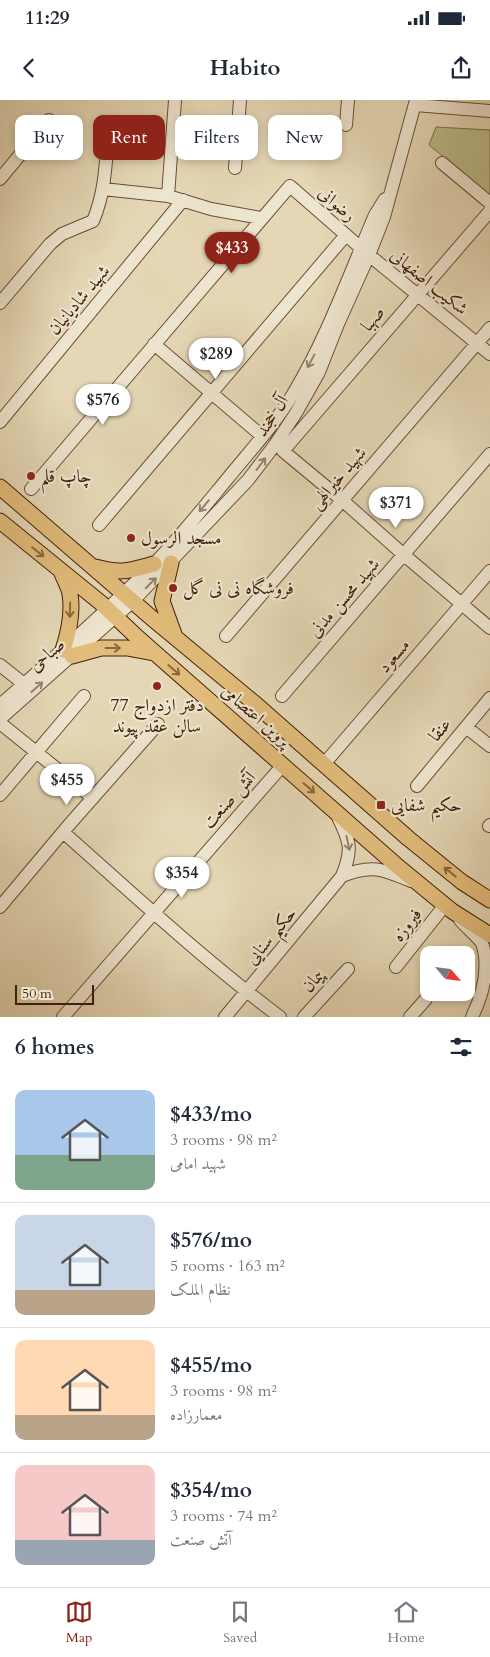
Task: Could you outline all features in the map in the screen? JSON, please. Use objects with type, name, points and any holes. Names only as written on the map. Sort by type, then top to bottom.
[{"type":"main road","name":"پروین اعتصامی","points":[[0,487],[409,839],[462,882],[487,896]]},
{"type":"main road","name":"پروین اعتصامی","points":[[0,521],[111,613],[448,908],[490,935]]},
{"type":"main road","points":[[171,563],[162,601],[176,638]]},
{"type":"main road","points":[[93,566],[126,572],[154,564]]},
{"type":"main road","points":[[61,570],[70,593],[71,611],[68,653],[100,648],[127,648],[154,652]]},
{"type":"street","points":[[168,196],[175,100]]},
{"type":"street","points":[[235,168],[240,100]]},
{"type":"street","points":[[346,125],[348,100]]},
{"type":"street","points":[[416,103],[490,111]]},
{"type":"street","name":"آل خجند","points":[[128,597],[262,436],[293,395],[384,217],[416,103]]},
{"type":"street","points":[[1,176],[15,160]]},
{"type":"street","points":[[0,303],[50,244],[62,234],[94,221],[103,190],[106,160]]},
{"type":"street","points":[[442,163],[490,203]]},
{"type":"street","name":"رضوانی","points":[[261,218],[290,186],[365,252]]},
{"type":"street","points":[[103,190],[168,196],[211,209],[261,218]]},
{"type":"street","name":"شهید شادیانیان","points":[[0,422],[183,200]]},
{"type":"street","name":"صهبا","points":[[342,500],[283,451],[490,211]]},
{"type":"street","points":[[31,489],[261,218]]},
{"type":"street","points":[[99,525],[346,235]]},
{"type":"street","name":"آل خجند","points":[[111,613],[171,563],[248,480],[274,446],[296,413],[319,372],[365,252]]},
{"type":"street","name":"شکیب اصفهانی","points":[[365,252],[490,354]]},
{"type":"street","name":"شهید خیرالهی","points":[[226,636],[490,328]]},
{"type":"street","points":[[154,344],[262,436]]},
{"type":"street","name":"شهید محسن مدنی","points":[[282,696],[490,454]]},
{"type":"street","points":[[342,500],[490,628]]},
{"type":"street","name":"مسعود","points":[[324,764],[490,571]]},
{"type":"street","name":"صباحی","points":[[0,721],[111,613]]},
{"type":"street","name":"صباحی","points":[[0,705],[24,684],[68,653]]},
{"type":"street","points":[[0,665],[24,684]]},
{"type":"street","points":[[0,795],[84,696]]},
{"type":"street","name":"عنقا","points":[[417,786],[490,698]]},
{"type":"street","points":[[0,721],[93,798]]},
{"type":"street","points":[[0,907],[158,724]]},
{"type":"street","points":[[466,727],[490,746]]},
{"type":"street","name":"آتش صنعت","points":[[63,1017],[283,765]]},
{"type":"street","points":[[335,811],[350,847],[349,860],[342,876]]},
{"type":"street","points":[[63,832],[153,913],[247,992],[280,1017]]},
{"type":"street","points":[[342,876],[359,870],[375,869],[394,874],[421,885]]},
{"type":"street","name":"حکیم سنایی","points":[[225,1017],[342,876]]},
{"type":"street","points":[[448,908],[481,943],[487,952],[490,964],[488,986],[472,1017]]},
{"type":"street","name":"فیروزه","points":[[396,967],[448,908]]},
{"type":"street","name":"پیمان","points":[[304,1017],[348,969]]},
{"type":"street","points":[[410,1017],[424,1001]]},
{"type":"green space","points":[[436,127],[490,130],[490,195],[429,145]]},
{"type":"place","name":"چاپ قلم","points":[[31,476]]},
{"type":"place","name":"مسجد الرسول","points":[[131,538]]},
{"type":"place","name":"فروشگاه نی نی گل","points":[[173,588]]},
{"type":"place","name":"دفتر ازدواج 77 سالن عقد پیوند","points":[[157,686]]},
{"type":"place","name":"حکیم شفایی","points":[[381,805]]}]
